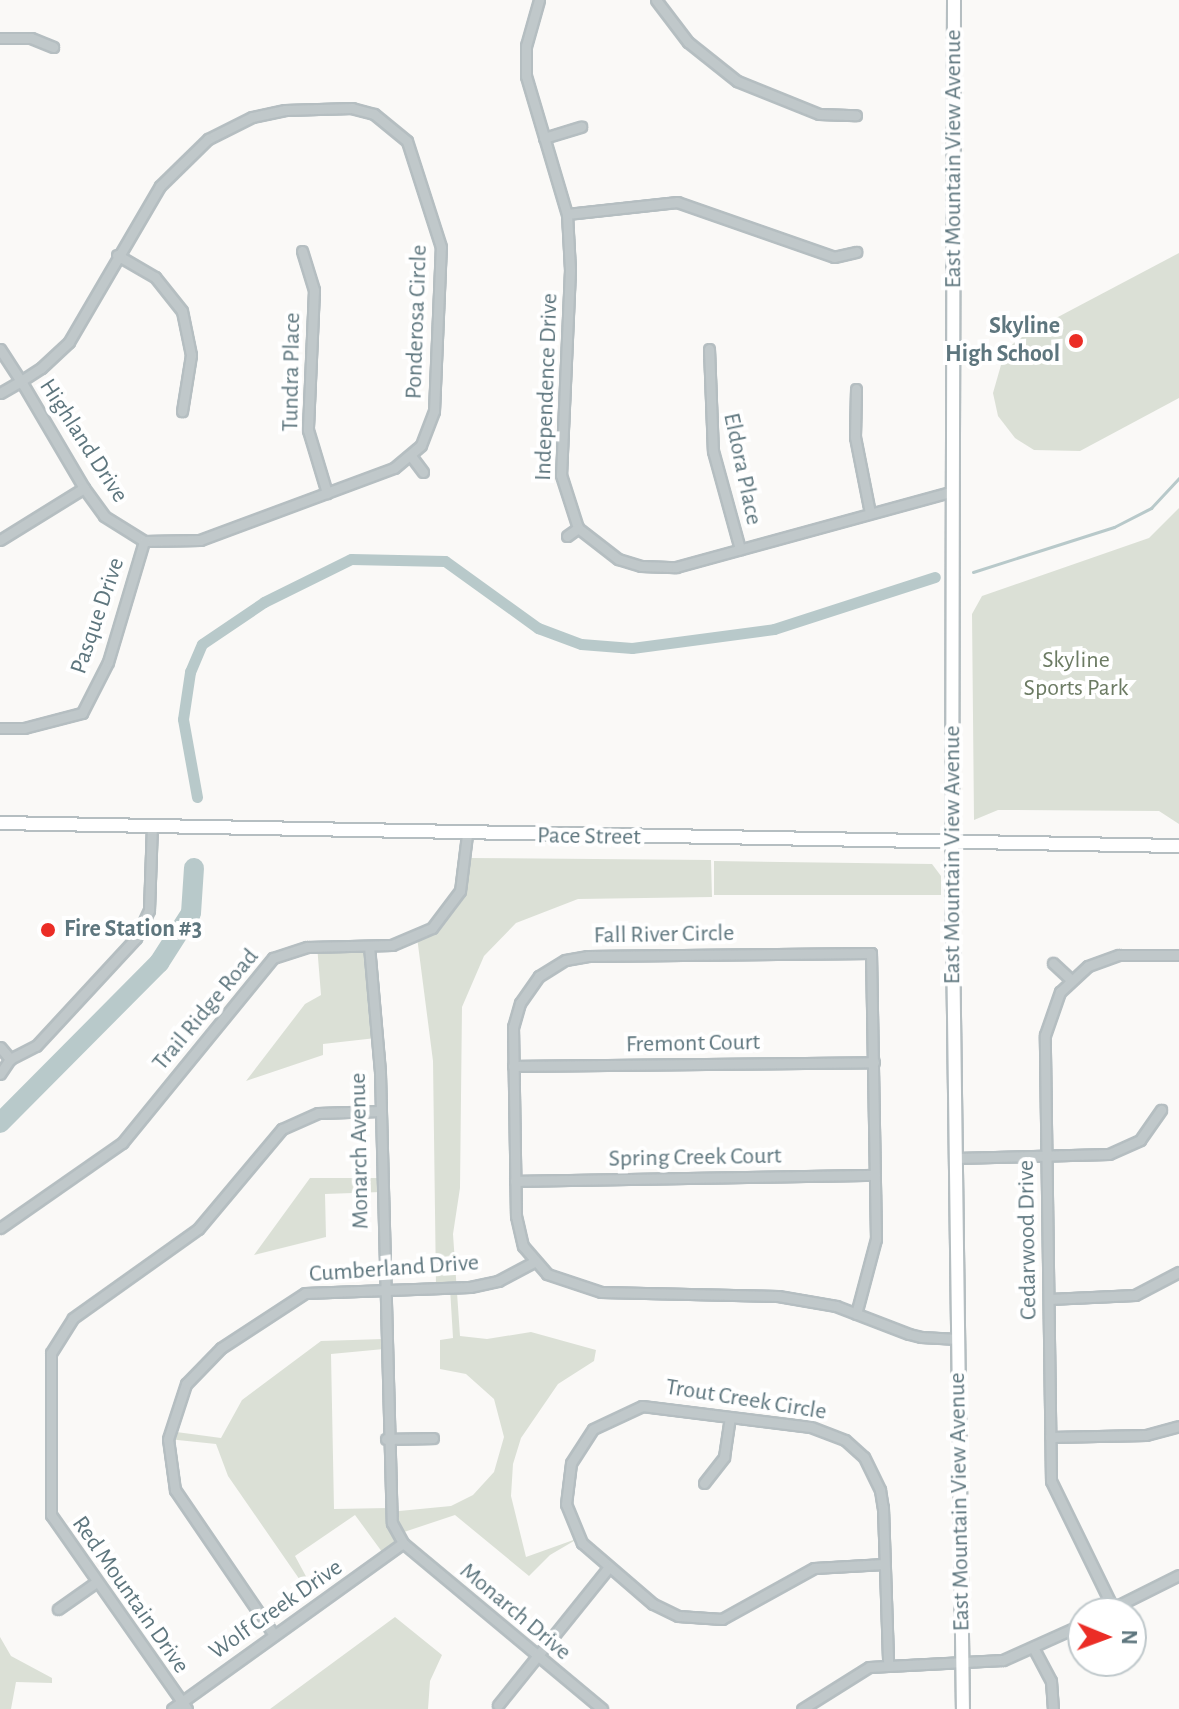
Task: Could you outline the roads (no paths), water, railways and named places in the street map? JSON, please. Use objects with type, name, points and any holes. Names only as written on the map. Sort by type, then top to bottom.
[{"type":"street","name":"Independence Drive","points":[[539,0],[526,46],[526,76],[567,214],[570,270],[561,475],[578,528]]},
{"type":"street","points":[[656,0],[688,42],[737,81],[819,114],[856,115]]},
{"type":"street","name":"East Mountain View Avenue","points":[[954,0],[952,843],[963,1709]]},
{"type":"street","points":[[0,38],[31,38],[53,47]]},
{"type":"street","name":"Ponderosa Circle","points":[[0,393],[21,381],[69,342],[117,255],[174,169],[229,127],[285,110],[352,108],[391,125],[407,141],[441,247],[434,411],[429,431],[411,456]]},
{"type":"street","points":[[544,138],[581,127]]},
{"type":"street","points":[[567,214],[677,202],[834,257],[856,252]]},
{"type":"street","name":"Tundra Place","points":[[302,251],[314,290],[308,430],[327,493]]},
{"type":"street","points":[[117,255],[155,277],[182,311],[191,355],[182,411]]},
{"type":"street","name":"Highland Drive","points":[[0,349],[84,488],[118,529],[144,541]]},
{"type":"street","name":"Eldora Place","points":[[709,349],[713,451],[740,549]]},
{"type":"street","points":[[856,389],[855,437],[870,513]]},
{"type":"street","points":[[144,541],[200,540],[394,468],[411,456],[423,472]]},
{"type":"street","points":[[0,540],[84,488]]},
{"type":"street","points":[[567,536],[578,528],[598,547],[641,566],[676,567],[953,491]]},
{"type":"street","name":"Pasque Drive","points":[[0,728],[24,728],[82,713],[108,662],[144,541]]},
{"type":"street","name":"Pace Street","points":[[0,823],[467,835],[1179,846]]},
{"type":"street","points":[[0,1074],[10,1059],[36,1046],[136,938],[149,910],[152,826]]},
{"type":"street","name":"Trail Ridge Road","points":[[0,1228],[122,1143],[273,958],[307,947],[369,946],[412,940],[448,912],[465,876],[467,835]]},
{"type":"street","name":"Monarch Avenue","points":[[369,946],[380,1111],[389,1512],[403,1543]]},
{"type":"street","name":"Fall River Circle","points":[[533,1262],[517,1228],[513,1066],[517,1008],[533,982],[555,965],[588,956],[871,953],[875,1252],[856,1314]]},
{"type":"street","points":[[1053,963],[1070,979],[1113,956],[1179,955]]},
{"type":"street","name":"Cedarwood Drive","points":[[1070,979],[1046,1022],[1053,1490],[1107,1597]]},
{"type":"street","points":[[0,1047],[10,1059]]},
{"type":"street","name":"Fremont Court","points":[[513,1066],[874,1062]]},
{"type":"street","points":[[956,1158],[1121,1151],[1144,1136],[1161,1110]]},
{"type":"street","name":"Red Mountain Drive","points":[[184,1706],[95,1583],[50,1509],[48,1367],[60,1332],[81,1311],[198,1229],[282,1129],[318,1113],[380,1111]]},
{"type":"street","name":"Spring Creek Court","points":[[515,1181],[875,1175]]},
{"type":"street","points":[[533,1262],[561,1283],[589,1291],[758,1293],[856,1314],[921,1337],[958,1339]]},
{"type":"street","name":"Cumberland Drive","points":[[274,1635],[177,1497],[167,1458],[174,1411],[207,1360],[289,1301],[321,1290],[489,1284],[533,1262]]},
{"type":"street","points":[[1049,1299],[1139,1295],[1179,1272]]},
{"type":"street","name":"Trout Creek Circle","points":[[884,1564],[814,1568],[742,1612],[712,1621],[661,1609],[608,1568],[578,1536],[566,1504],[571,1463],[587,1436],[608,1418],[642,1406],[819,1429],[853,1447],[880,1490],[884,1564],[888,1662]]},
{"type":"street","points":[[704,1483],[724,1457],[730,1417]]},
{"type":"street","points":[[1050,1437],[1146,1435],[1179,1426]]},
{"type":"street","points":[[386,1439],[433,1438]]},
{"type":"street","name":"Wolf Creek Drive","points":[[172,1709],[184,1706],[274,1635],[403,1543]]},
{"type":"street","name":"Monarch Drive","points":[[403,1543],[602,1709]]},
{"type":"street","points":[[498,1705],[608,1568]]},
{"type":"street","points":[[1135,1597],[1179,1575]]},
{"type":"street","points":[[58,1609],[95,1583]]},
{"type":"street","points":[[802,1709],[858,1671],[888,1662],[1003,1660],[1067,1632]]},
{"type":"street","points":[[1034,1649],[1051,1681],[1053,1709]]},
{"type":"waterway","points":[[973,572],[1114,527],[1151,508],[1179,478]]},
{"type":"waterway","points":[[197,797],[183,719],[190,672],[202,644],[264,602],[351,559],[445,561],[538,628],[581,644],[632,648],[774,629],[935,577]]},
{"type":"waterway","points":[[0,1123],[159,963],[191,913],[194,868]]},
{"type":"place","name":"Skyline High School","points":[[1076,341]]},
{"type":"place","name":"Fire Station #3","points":[[48,930]]},
{"type":"park label","name":"Skyline Sports Park","points":[[1076,675]]}]
